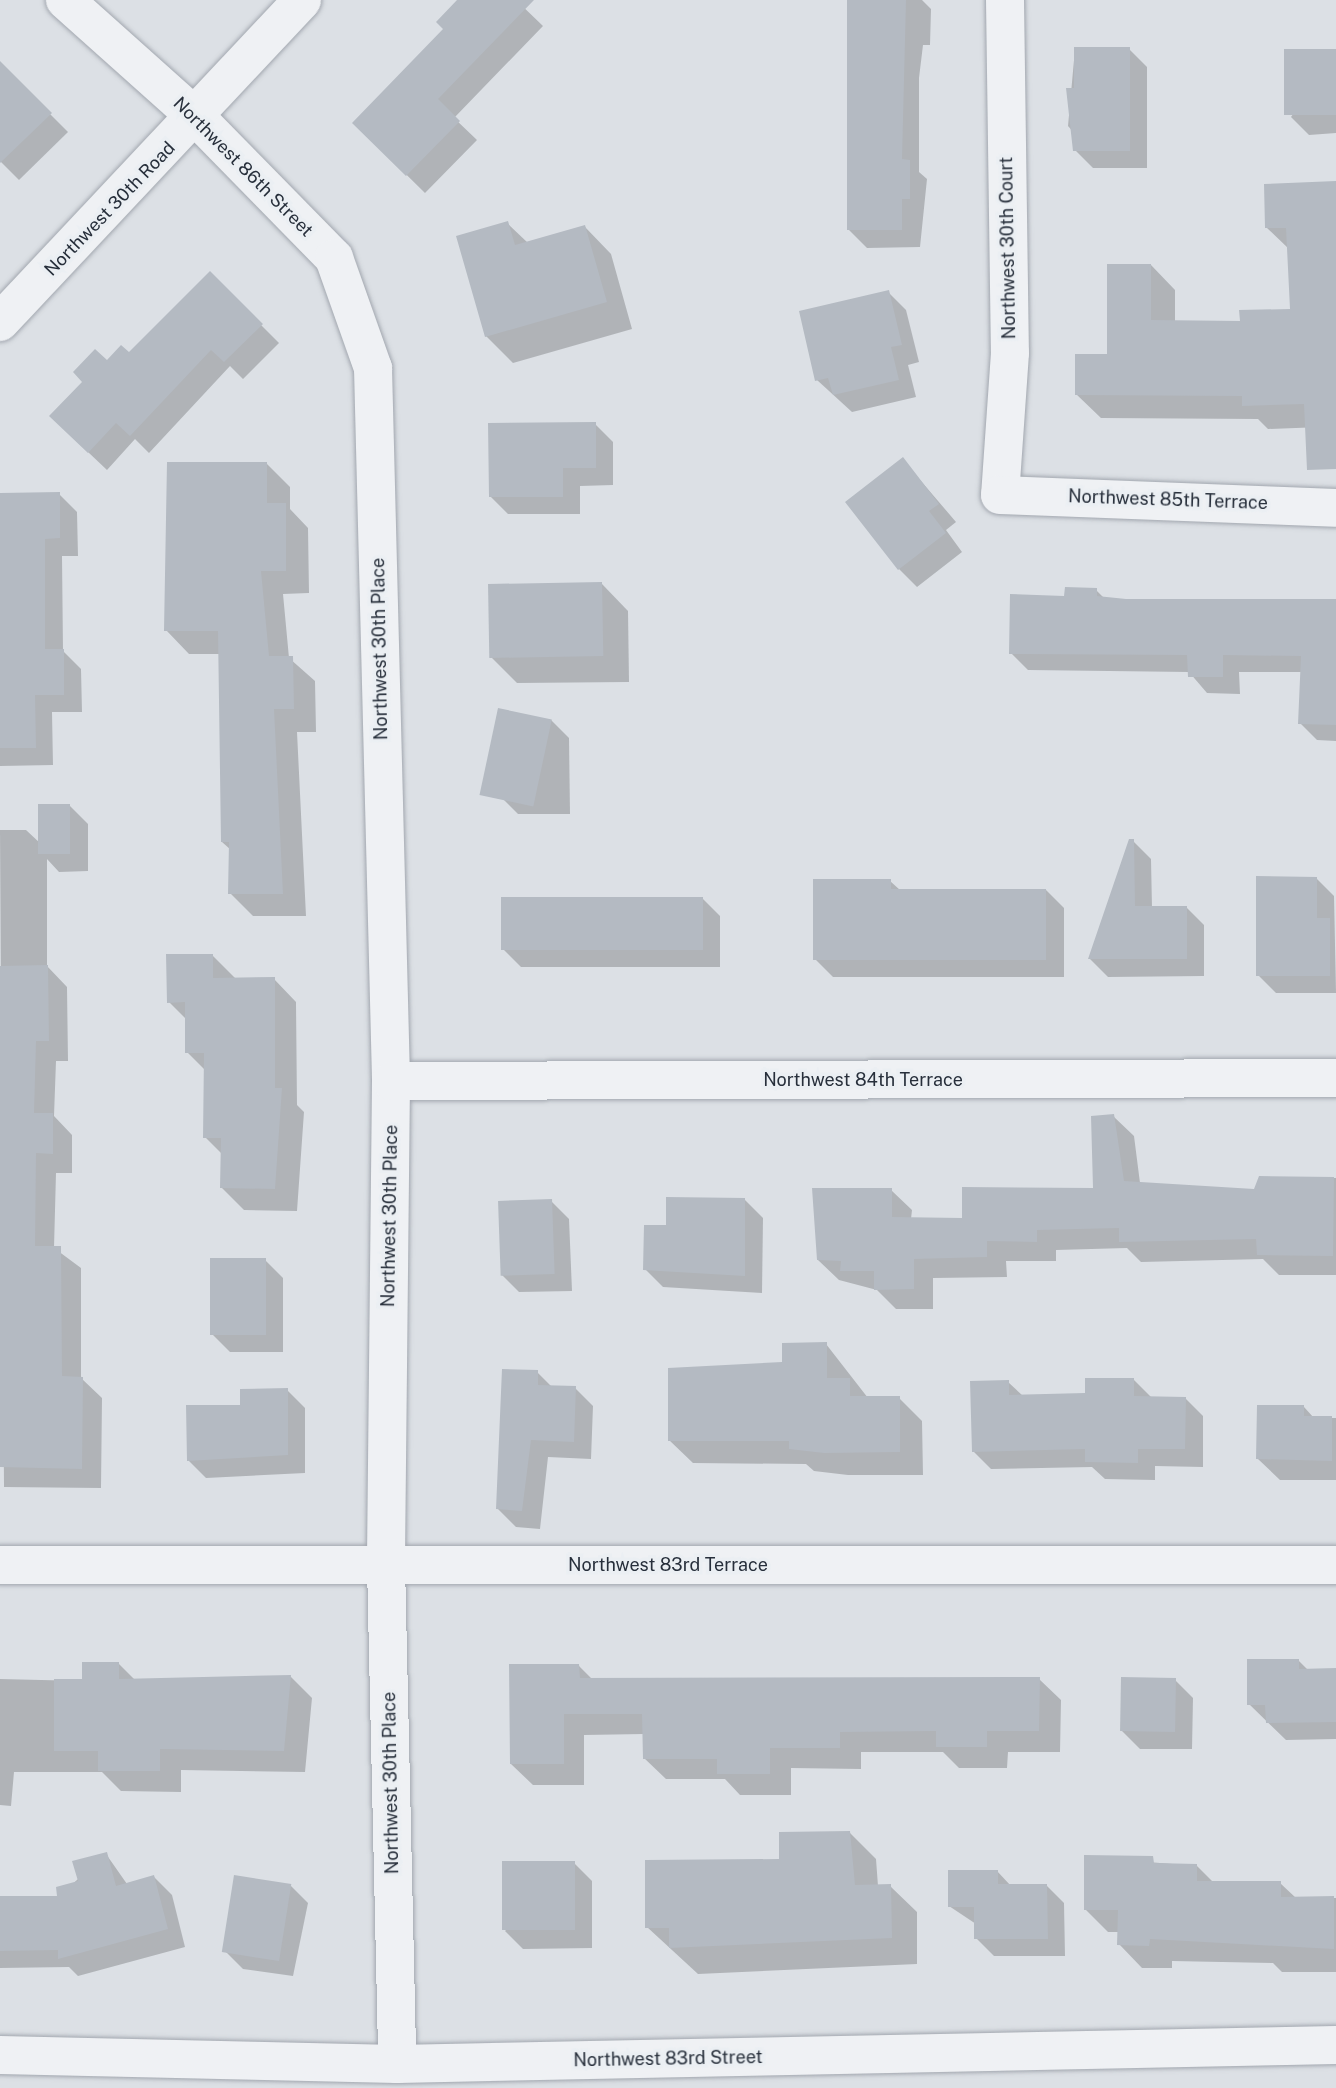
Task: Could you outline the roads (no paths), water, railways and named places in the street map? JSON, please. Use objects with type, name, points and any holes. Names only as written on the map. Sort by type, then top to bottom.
[{"type":"street","name":"Northwest 86th Street","points":[[65,0],[197,118],[334,258],[373,368]]},
{"type":"street","name":"Northwest 30th Road","points":[[0,322],[197,118],[302,0]]},
{"type":"street","name":"Northwest 30th Court","points":[[1000,495],[1010,353],[1005,0]]},
{"type":"street","name":"Northwest 30th Place","points":[[373,368],[391,1081],[386,1565],[397,2064]]},
{"type":"street","name":"Northwest 85th Terrace","points":[[1000,495],[1336,508]]},
{"type":"street","name":"Northwest 84th Terrace","points":[[391,1081],[1336,1078]]},
{"type":"street","name":"Northwest 83rd Terrace","points":[[0,1565],[1336,1565]]},
{"type":"street","name":"Northwest 83rd Street","points":[[0,2055],[116,2071],[1336,2045]]}]
